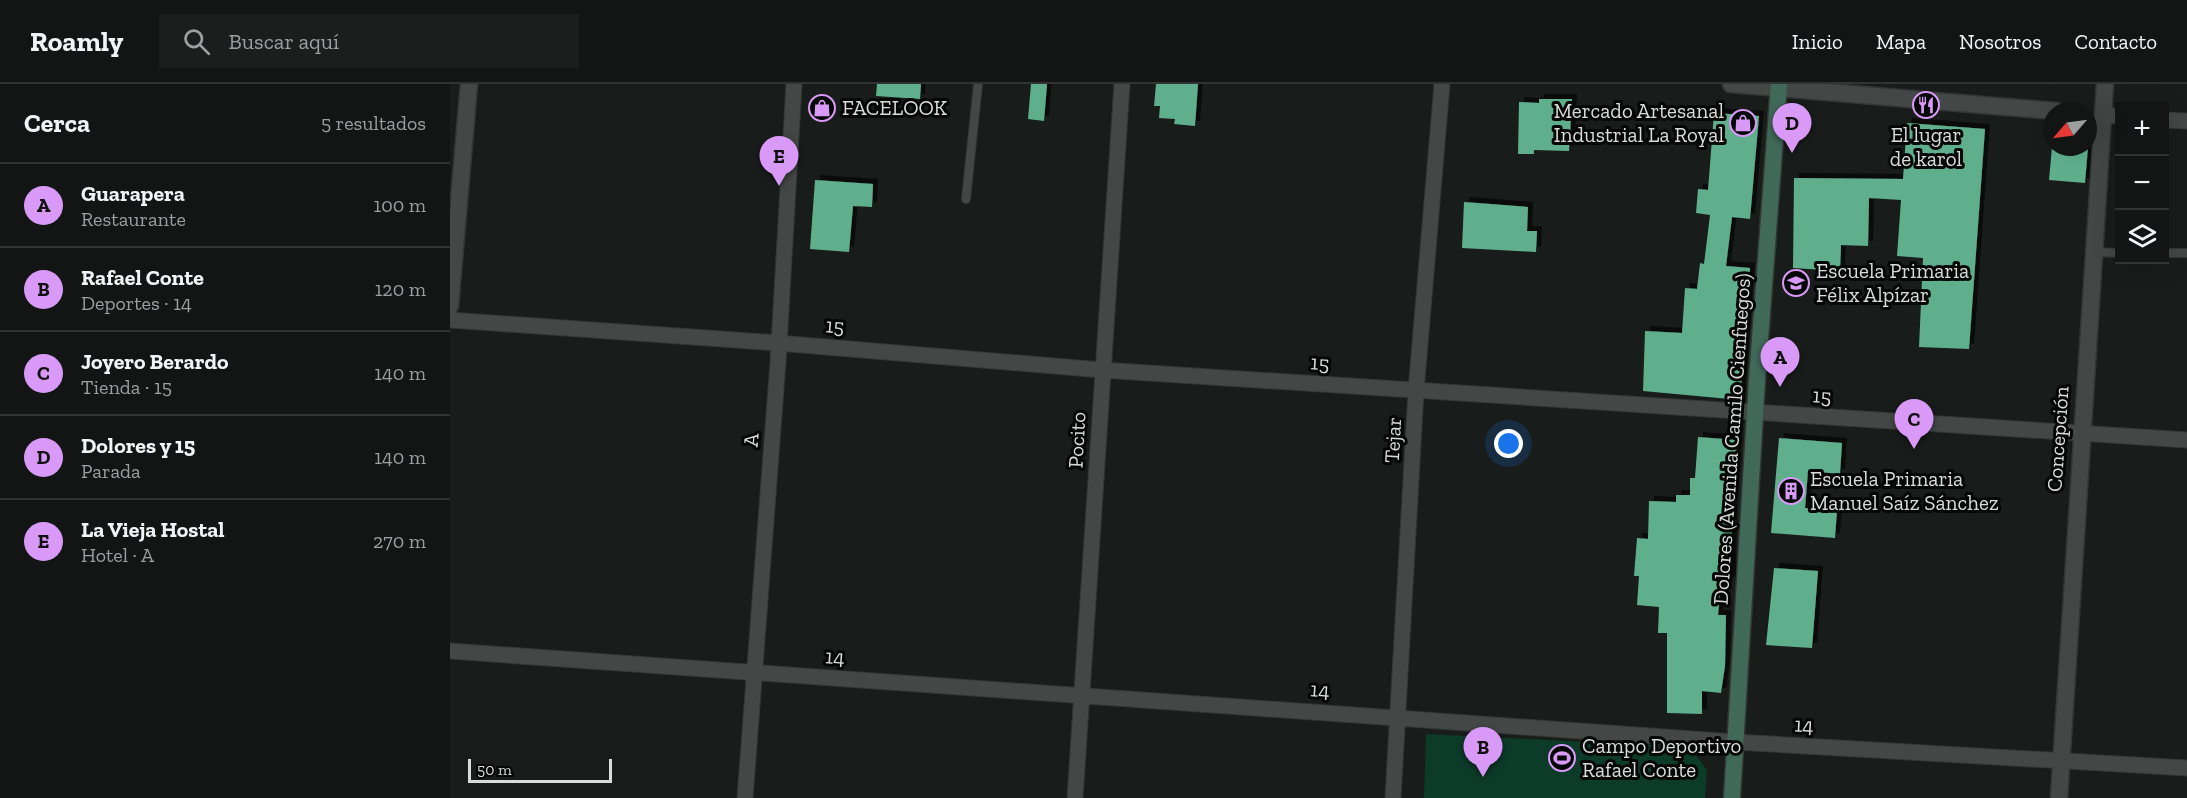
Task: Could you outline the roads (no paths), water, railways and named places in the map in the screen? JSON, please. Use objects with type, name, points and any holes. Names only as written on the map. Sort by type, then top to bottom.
[{"type":"main road","name":"Dolores (Avenida Camilo Cienfuegos)","points":[[1732,798],[1755,412],[1779,86]]},
{"type":"street","points":[[450,306],[469,84]]},
{"type":"street","name":"A","points":[[745,798],[794,84]]},
{"type":"street","name":"Pocito","points":[[1075,798],[1122,84]]},
{"type":"street","name":"Tejar","points":[[1393,798],[1416,391],[1442,84]]},
{"type":"street","points":[[1731,84],[1779,86],[2043,110]]},
{"type":"street","name":"Concepción","points":[[2059,798],[2105,84]]},
{"type":"street","points":[[2169,120],[2187,121]]},
{"type":"street","name":"15","points":[[450,320],[778,343],[1102,370],[2187,440]]},
{"type":"street","name":"14","points":[[450,651],[1735,742],[2187,768]]},
{"type":"lane","points":[[966,199],[978,84]]},
{"type":"lane","points":[[2093,252],[2115,253]]},
{"type":"lane","points":[[2169,253],[2187,253]]},
{"type":"place","name":"El lugar de karol","points":[[1926,105]]},
{"type":"place","name":"FACELOOK","points":[[822,108]]},
{"type":"place","name":"Mercado Artesanal Industrial La Royal","points":[[1743,123]]},
{"type":"place","name":"Dolores y 15","points":[[1792,153]]},
{"type":"place","name":"La Vieja Hostal","points":[[779,186]]},
{"type":"place","name":"Escuela Primaria Félix Alpízar","points":[[1796,283]]},
{"type":"place","name":"Guarapera","points":[[1780,387]]},
{"type":"place","name":"Joyero Berardo","points":[[1914,449]]},
{"type":"place","name":"Escuela Primaria Manuel Saíz Sánchez","points":[[1791,491]]},
{"type":"place","name":"Campo Deportivo Rafael Conte","points":[[1562,758]]},
{"type":"place","name":"Rafael Conte","points":[[1483,777]]}]
